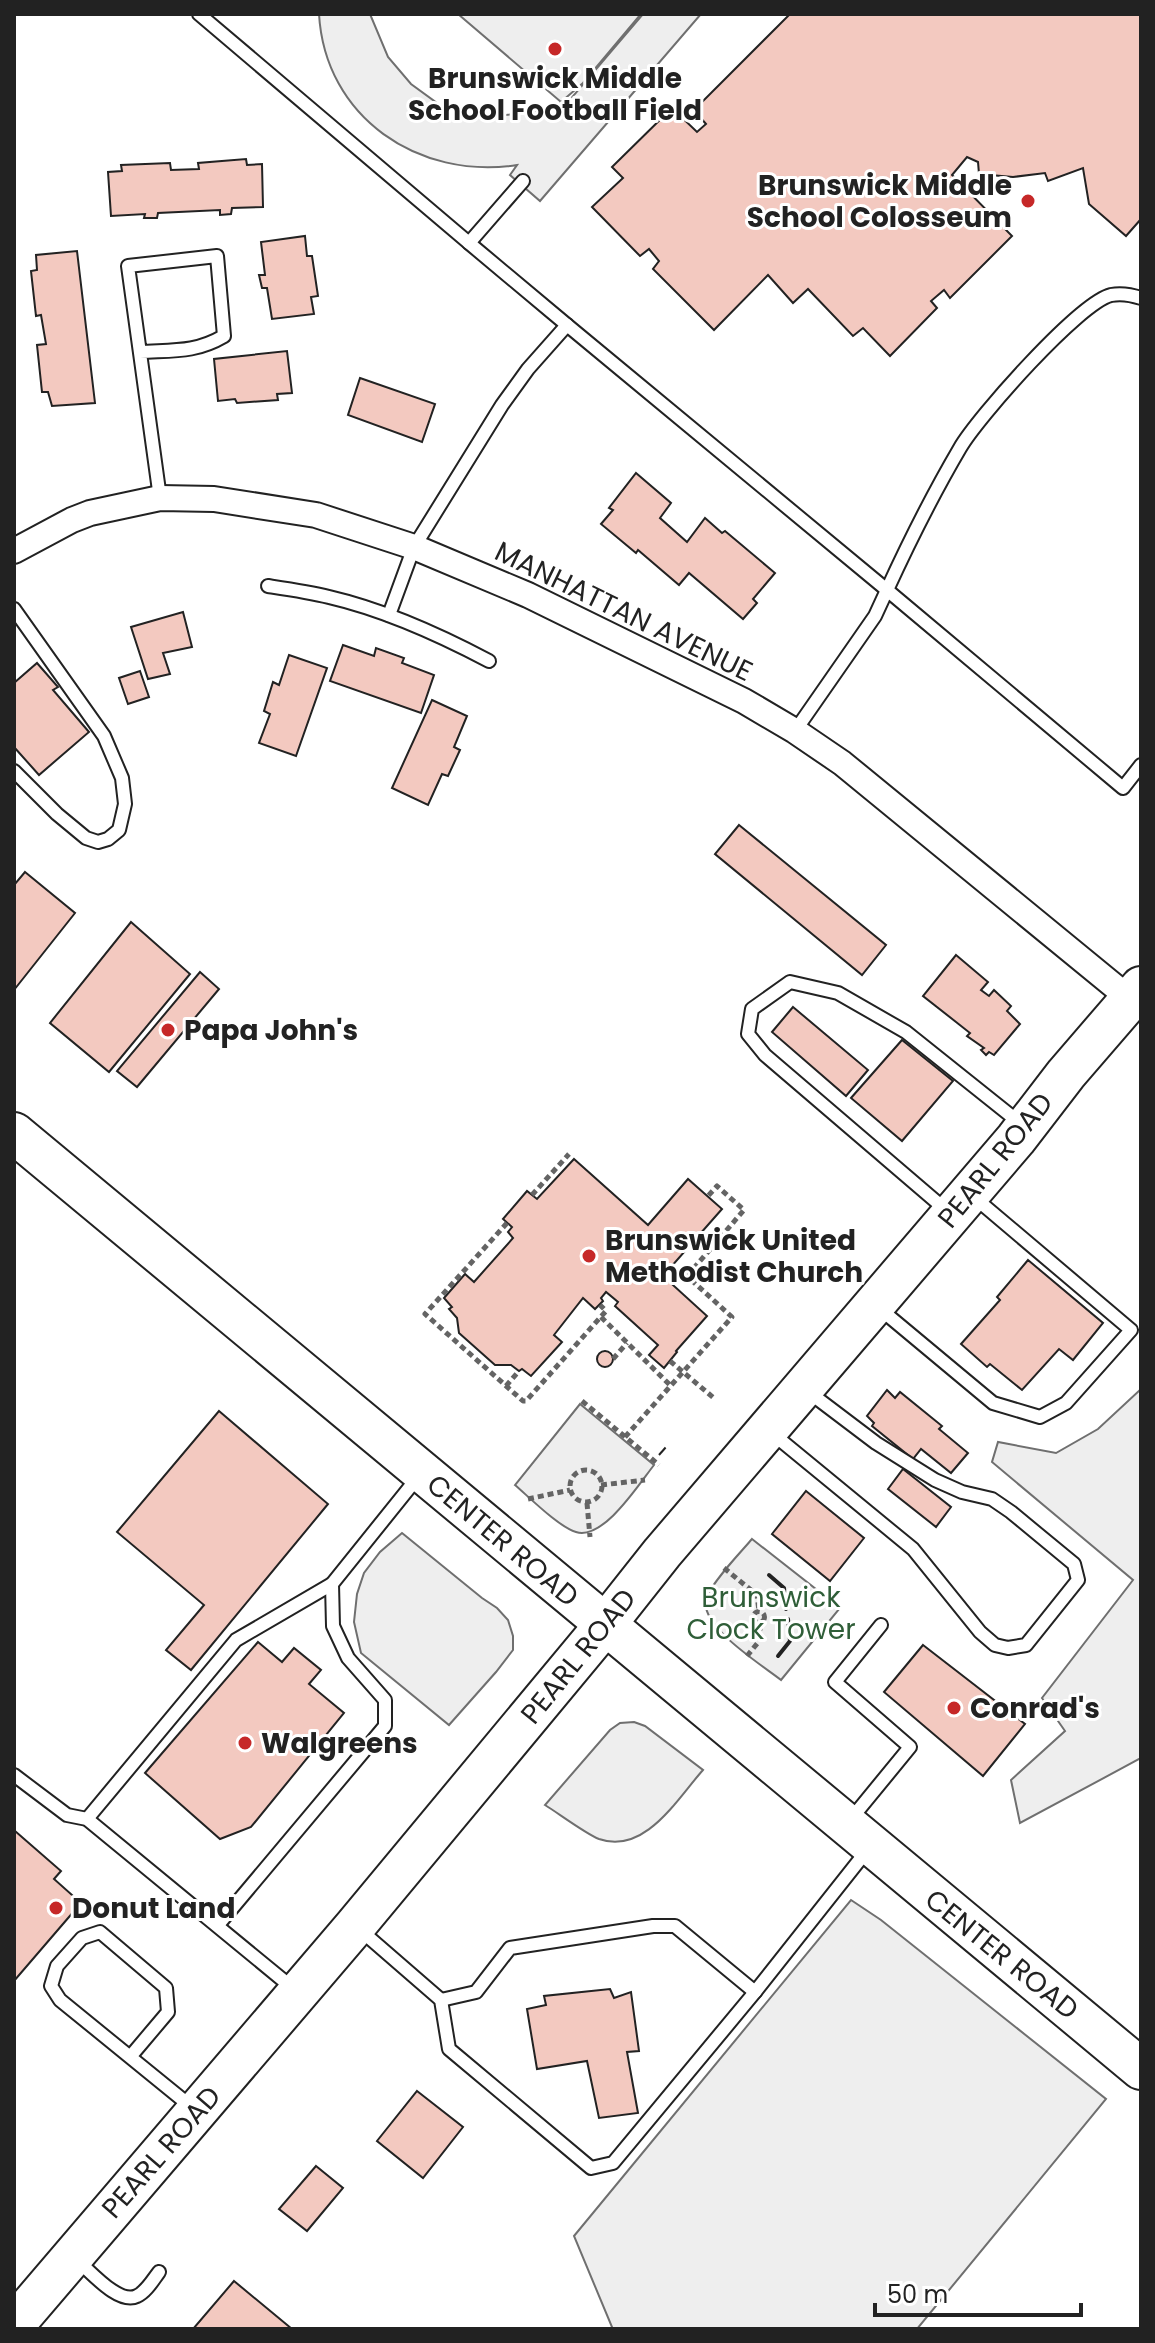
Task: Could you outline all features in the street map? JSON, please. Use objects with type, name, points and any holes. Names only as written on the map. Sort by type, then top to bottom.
[{"type":"main road","name":"PEARL ROAD","points":[[21,2324],[72,2257],[355,1926],[662,1553],[875,1305],[1135,993]]},
{"type":"main road","name":"CENTER ROAD","points":[[14,1133],[859,1835],[1139,2063]]},
{"type":"street","name":"MANHATTAN AVENUE","points":[[14,551],[72,520],[101,510],[160,498],[214,499],[316,515],[414,547],[528,595],[744,701],[795,731],[842,763],[1135,993]]},
{"type":"lane","points":[[199,14],[1123,788],[1141,765]]},
{"type":"lane","points":[[469,243],[523,181]]},
{"type":"lane","points":[[140,352],[194,349],[224,336],[217,256],[128,266],[160,498]]},
{"type":"lane","points":[[795,731],[875,616],[906,549],[961,445],[996,400],[1049,344],[1089,308],[1109,295],[1130,294],[1141,298]]},
{"type":"lane","points":[[389,615],[414,547],[502,405],[528,369],[567,325]]},
{"type":"lane","points":[[268,586],[329,597],[389,615],[441,636],[489,661]]},
{"type":"lane","points":[[14,609],[104,736],[122,778],[125,804],[119,830],[98,842],[86,838],[14,771]]},
{"type":"lane","points":[[875,1305],[993,1403],[1040,1417],[1066,1403],[1131,1330],[765,1055],[748,1034],[752,1009],[790,982],[838,993],[906,1032],[1025,1126]]},
{"type":"lane","points":[[768,1429],[913,1549],[980,1632],[995,1645],[1008,1648],[1026,1645],[1078,1580],[1074,1564],[992,1499],[962,1492],[935,1480],[876,1443],[804,1388]]},
{"type":"lane","points":[[87,1819],[236,1640],[332,1584],[422,1472]]},
{"type":"lane","points":[[218,1925],[385,1726],[385,1700],[348,1658],[333,1626],[332,1584]]},
{"type":"lane","points":[[355,1926],[441,2000],[449,2049],[591,2168],[613,2163],[755,1992],[859,1835],[910,1747],[835,1682],[881,1625]]},
{"type":"lane","points":[[14,1775],[67,1815],[87,1819],[298,1992]]},
{"type":"lane","points":[[441,2000],[476,1992],[510,1948],[653,1926],[675,1926],[755,1992]]},
{"type":"lane","points":[[130,2057],[168,2012],[166,1988],[100,1932],[82,1938],[57,1966],[51,1986],[60,2000],[130,2057],[197,2111]]},
{"type":"lane","points":[[72,2257],[118,2295],[128,2299],[139,2296],[159,2272]]},
{"type":"path","points":[[532,1195],[569,1154]]},
{"type":"path","points":[[687,1276],[744,1210],[717,1186],[708,1196]]},
{"type":"path","points":[[507,1223],[425,1314],[506,1386],[526,1401],[606,1311],[600,1305]]},
{"type":"path","points":[[625,1437],[732,1317],[687,1276],[663,1276]]},
{"type":"path","points":[[601,1317],[671,1386]]},
{"type":"path","points":[[613,1359],[627,1343]]},
{"type":"path","points":[[670,1361],[715,1399]]},
{"type":"path","points":[[506,1386],[519,1371]]},
{"type":"path","points":[[582,1401],[659,1465]]},
{"type":"path","points":[[585,1466],[595,1474],[601,1485],[597,1498],[587,1502],[578,1500],[571,1489],[573,1478],[585,1466]]},
{"type":"path","points":[[601,1485],[645,1480]]},
{"type":"path","points":[[528,1499],[571,1489]]},
{"type":"path","points":[[587,1502],[590,1537]]},
{"type":"path","points":[[724,1568],[757,1595],[759,1611],[764,1614],[765,1618],[760,1623],[760,1640],[747,1656]]},
{"type":"green space","points":[[319,14],[370,14],[388,57],[411,84],[444,108],[459,114],[489,117],[532,112],[569,101],[643,14],[701,14],[540,201],[510,175],[517,165],[481,167],[446,162],[413,151],[384,134],[358,111],[339,84],[325,51]]},
{"type":"green space","name":"Brunswick Middle School Football Field","points":[[458,14],[641,14],[583,83],[561,102]]},
{"type":"green space","points":[[1141,1389],[1141,1758],[1020,1823],[1011,1780],[1065,1731],[1042,1698],[1133,1580],[992,1462],[998,1442],[1056,1453],[1098,1429]]},
{"type":"green space","points":[[580,1404],[654,1465],[609,1520],[586,1532],[576,1532],[561,1524],[515,1485]]},
{"type":"green space","points":[[402,1533],[497,1608],[508,1620],[513,1636],[513,1650],[449,1725],[361,1653],[354,1622],[357,1594],[364,1573],[380,1552]]},
{"type":"green space","name":"Brunswick Clock Tower","points":[[752,1539],[840,1608],[781,1680],[722,1633],[706,1610],[706,1599],[713,1585]]},
{"type":"green space","points":[[634,1722],[645,1726],[703,1770],[671,1809],[645,1832],[616,1842],[599,1839],[545,1805],[610,1730],[620,1723]]},
{"type":"green space","points":[[851,1900],[881,1920],[1106,2099],[917,2329],[610,2329],[612,2327],[574,2236]]},
{"type":"building","points":[[790,14],[1141,14],[1141,219],[1126,236],[1089,204],[1083,168],[1048,181],[1045,173],[1013,177],[979,174],[978,162],[967,157],[952,175],[1012,236],[950,298],[944,290],[931,301],[937,308],[890,356],[863,328],[853,336],[808,289],[793,303],[768,275],[714,330],[653,269],[659,261],[649,249],[640,256],[592,207],[623,178],[612,167],[672,108],[697,132],[706,124],[694,110]]},
{"type":"building","points":[[246,159],[247,165],[262,164],[263,207],[232,208],[231,214],[220,215],[220,210],[158,213],[157,218],[144,218],[145,214],[111,216],[108,172],[122,171],[121,165],[170,163],[171,170],[199,169],[198,163]]},
{"type":"building","points":[[305,236],[307,256],[312,256],[318,296],[311,297],[314,314],[272,319],[267,288],[262,288],[259,275],[265,275],[261,242]]},
{"type":"building","points":[[77,251],[95,403],[52,406],[48,392],[42,392],[37,345],[46,344],[41,315],[36,316],[31,271],[37,270],[36,255]]},
{"type":"building","points":[[287,351],[292,393],[277,394],[278,400],[218,401],[214,359]]},
{"type":"building","points":[[360,378],[435,404],[422,442],[348,415]]},
{"type":"building","points":[[636,473],[671,503],[660,518],[687,542],[705,518],[775,573],[753,599],[757,603],[743,619],[689,573],[679,585],[601,524],[613,510],[609,508]]},
{"type":"building","points":[[183,612],[192,647],[163,653],[170,674],[148,679],[131,627]]},
{"type":"building","points":[[343,645],[374,656],[376,648],[404,658],[402,663],[434,675],[421,713],[330,681]]},
{"type":"building","points":[[289,655],[327,668],[296,756],[259,743],[270,714],[264,711],[273,682],[279,685]]},
{"type":"building","points":[[37,663],[58,687],[53,690],[89,732],[39,775],[14,747],[14,683]]},
{"type":"building","points":[[140,671],[149,697],[128,704],[119,678]]},
{"type":"building","points":[[432,700],[467,716],[454,747],[460,750],[448,776],[442,774],[428,805],[392,788]]},
{"type":"building","points":[[739,825],[886,945],[862,975],[715,854]]},
{"type":"building","points":[[25,872],[75,913],[14,990],[14,885]]},
{"type":"building","points":[[131,922],[190,974],[109,1072],[50,1023]]},
{"type":"building","points":[[956,955],[988,982],[981,990],[989,996],[994,990],[1011,1006],[1007,1011],[1020,1024],[994,1055],[989,1052],[986,1055],[981,1050],[984,1048],[967,1036],[970,1033],[923,996]]},
{"type":"building","name":"Papa John's","points":[[200,972],[219,989],[137,1087],[117,1071]]},
{"type":"building","points":[[793,1007],[868,1070],[846,1096],[772,1032]]},
{"type":"building","points":[[902,1040],[953,1081],[902,1141],[851,1098]]},
{"type":"building","name":"Brunswick United Methodist Church","points":[[574,1159],[648,1225],[688,1179],[722,1209],[663,1276],[707,1316],[664,1368],[649,1355],[658,1345],[615,1306],[618,1302],[606,1292],[595,1309],[583,1298],[554,1335],[562,1342],[531,1376],[511,1365],[495,1365],[459,1333],[457,1318],[444,1298],[465,1274],[474,1282],[513,1238],[508,1232],[512,1227],[503,1219],[527,1191],[537,1199]]},
{"type":"building","points":[[1028,1260],[1103,1323],[1073,1360],[1059,1349],[1022,1390],[990,1364],[987,1367],[961,1344],[1000,1300],[997,1297]]},
{"type":"building","points":[[602,1351],[608,1351],[613,1359],[611,1365],[602,1367],[597,1362],[597,1356]]},
{"type":"building","points":[[887,1390],[895,1398],[900,1392],[942,1426],[939,1429],[968,1453],[951,1473],[921,1449],[913,1459],[872,1426],[874,1423],[867,1416]]},
{"type":"building","points":[[219,1411],[328,1504],[191,1670],[166,1650],[204,1605],[117,1532]]},
{"type":"building","points":[[903,1469],[951,1507],[936,1527],[888,1489]]},
{"type":"building","points":[[806,1491],[864,1538],[830,1581],[772,1534]]},
{"type":"building","name":"Walgreens","points":[[258,1642],[282,1662],[294,1648],[321,1670],[309,1684],[344,1713],[251,1827],[220,1839],[145,1773]]},
{"type":"building","name":"Conrad's","points":[[923,1645],[1025,1724],[983,1776],[884,1692]]},
{"type":"building","points":[[15,1831],[61,1871],[54,1879],[81,1903],[14,1981]]},
{"type":"building","points":[[610,1989],[614,1998],[631,1992],[639,2051],[627,2052],[638,2113],[599,2118],[587,2061],[537,2069],[527,2009],[546,2005],[544,1996]]},
{"type":"building","points":[[417,2091],[463,2127],[423,2178],[377,2141]]},
{"type":"building","points":[[316,2166],[343,2188],[307,2231],[279,2209]]},
{"type":"building","points":[[234,2281],[292,2329],[193,2329]]},
{"type":"fence","points":[[659,1455],[666,1447]]},
{"type":"wall","points":[[769,1575],[784,1588],[786,1609]]},
{"type":"wall","points":[[778,1656],[790,1641],[788,1619]]},
{"type":"place","name":"Brunswick Middle School Football Field","points":[[555,49]]},
{"type":"place","name":"Brunswick Middle School Colosseum","points":[[1028,201]]},
{"type":"place","name":"Papa John's","points":[[168,1030]]},
{"type":"place","name":"Brunswick United Methodist Church","points":[[589,1256]]},
{"type":"place","name":"Conrad's","points":[[954,1708]]},
{"type":"place","name":"Walgreens","points":[[245,1743]]},
{"type":"place","name":"Donut Land","points":[[56,1908]]}]
